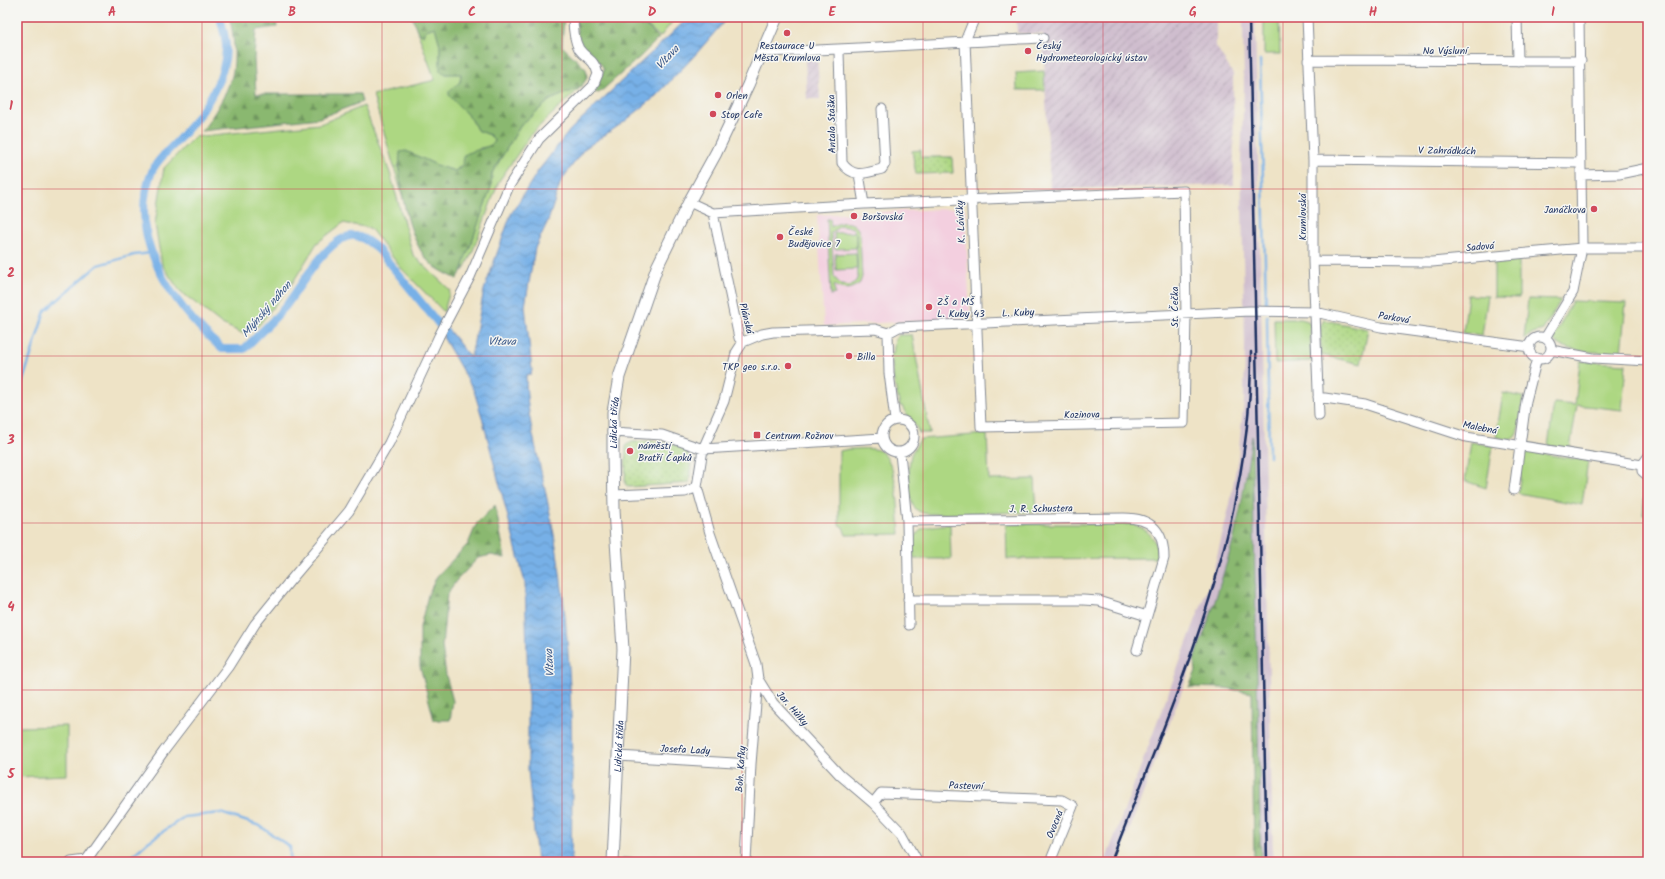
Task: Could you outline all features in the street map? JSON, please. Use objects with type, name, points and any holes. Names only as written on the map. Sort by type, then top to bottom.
[{"type":"street","points":[[71,862],[86,861],[164,751],[228,668],[255,624],[349,511],[389,443],[440,335],[470,277],[509,186],[539,139],[593,86],[598,74],[595,64],[579,49],[573,30],[573,17]]},
{"type":"street","name":"Lidická třída","points":[[613,862],[623,636],[614,495],[612,432],[616,392],[624,360],[657,267],[689,202],[716,153],[748,85],[777,17]]},
{"type":"street","name":"K. Lávičky","points":[[974,17],[965,41],[970,200],[981,427]]},
{"type":"street","name":"Krumlovská","points":[[1307,17],[1314,160],[1313,261],[1318,416]]},
{"type":"street","points":[[1517,17],[1518,61]]},
{"type":"street","points":[[1545,338],[1573,292],[1582,248],[1581,61],[1579,17]]},
{"type":"street","points":[[762,52],[839,51],[965,41],[1043,38]]},
{"type":"street","name":"Antala Staška","points":[[839,51],[842,163],[848,170],[859,174]]},
{"type":"street","name":"Na Výsluní","points":[[1308,60],[1581,61]]},
{"type":"street","points":[[864,204],[859,174],[882,169],[885,164],[882,109]]},
{"type":"street","name":"V Zahrádkách","points":[[1314,160],[1581,163]]},
{"type":"street","points":[[1581,175],[1619,174],[1648,168]]},
{"type":"street","name":"St. Čečka","points":[[970,200],[1184,191],[1186,314],[1184,422]]},
{"type":"street","points":[[689,202],[714,213],[864,204],[970,200]]},
{"type":"street","name":"Plánská","points":[[697,487],[703,449],[724,401],[736,353],[743,342],[739,338],[714,213]]},
{"type":"street","name":"Sadová","points":[[1313,261],[1432,262],[1582,248],[1648,248]]},
{"type":"street","name":"L. Kuby","points":[[743,342],[762,334],[773,332],[875,329],[888,333],[899,327],[977,325],[1253,311]]},
{"type":"street","name":"Parková","points":[[1253,311],[1315,312],[1381,327],[1530,347]]},
{"type":"street","points":[[888,333],[888,373],[895,420]]},
{"type":"street","points":[[1535,338],[1545,338],[1550,343],[1551,350],[1544,358],[1537,358],[1531,353],[1530,347],[1535,338]]},
{"type":"street","points":[[1551,350],[1593,358],[1648,360]]},
{"type":"street","points":[[1514,490],[1526,401],[1537,358]]},
{"type":"street","name":"Malebná","points":[[1318,397],[1365,404],[1466,437],[1642,465]]},
{"type":"street","points":[[895,420],[902,420],[908,423],[913,429],[915,436],[910,447],[900,453],[888,449],[882,438],[885,426],[895,420]]},
{"type":"street","name":"Kozinova","points":[[981,427],[1184,422]]},
{"type":"street","points":[[612,432],[662,435],[703,449],[882,438]]},
{"type":"street","points":[[900,453],[907,521],[908,626]]},
{"type":"street","points":[[1648,457],[1642,465],[1642,471],[1648,476]]},
{"type":"street","points":[[614,495],[685,492],[697,487]]},
{"type":"street","name":"Jar. Hůlky","points":[[697,487],[710,533],[756,664],[758,678],[773,703],[814,749],[840,775],[873,803],[902,833],[918,862]]},
{"type":"street","name":"J. R. Schustera","points":[[907,521],[1138,518],[1149,523],[1159,533],[1164,544],[1164,558],[1146,616]]},
{"type":"street","points":[[908,600],[1099,601],[1146,616],[1137,650]]},
{"type":"street","name":"Boh. Kafky","points":[[746,862],[751,764],[758,678]]},
{"type":"street","name":"Josefa Lady","points":[[618,756],[751,764]]},
{"type":"street","name":"Pastevní","points":[[873,803],[882,793],[1062,800]]},
{"type":"street","name":"Ovocná","points":[[1050,862],[1073,806],[1062,800]]},
{"type":"shaded area","points":[[1016,17],[1216,17],[1216,46],[1233,74],[1234,185],[1050,189],[1043,34],[1017,33]]},
{"type":"shaded area","points":[[1243,17],[1255,17],[1273,862],[1261,862],[1252,439],[1233,542],[1211,614],[1117,862],[1105,862],[1212,576],[1230,504],[1238,457],[1244,401],[1245,345],[1241,161],[1244,89]]},
{"type":"shaded area","points":[[817,57],[820,99],[807,99],[805,58]]},
{"type":"shaded area","points":[[965,208],[970,318],[824,326],[817,215]]},
{"type":"green space","points":[[229,17],[275,17],[277,27],[256,30],[254,59],[256,94],[360,94],[362,102],[319,118],[202,131],[219,105],[232,76],[234,46]]},
{"type":"green space","points":[[412,17],[564,17],[562,46],[586,69],[587,78],[581,87],[550,100],[521,125],[492,173],[491,187],[461,272],[457,279],[431,264],[421,251],[415,238],[405,209],[402,194],[400,178],[400,152],[406,151],[439,166],[455,171],[463,165],[464,155],[489,146],[495,142],[490,135],[477,130],[472,120],[449,95],[449,91],[460,82],[461,74],[446,74],[440,71],[440,45],[435,27],[426,30],[423,35],[418,33]]},
{"type":"green space","points":[[575,17],[645,17],[638,24],[649,28],[659,38],[599,93],[594,92],[604,69],[597,60],[582,47]]},
{"type":"green space","points":[[647,17],[676,17],[660,37],[650,28],[640,24]]},
{"type":"green space","points":[[1279,19],[1280,54],[1264,54],[1264,20]]},
{"type":"green space","points":[[435,27],[440,45],[440,62],[446,74],[461,73],[460,82],[450,95],[472,120],[477,130],[490,135],[495,142],[491,146],[480,148],[455,171],[439,166],[406,151],[398,166],[404,201],[373,95],[435,80],[418,33],[423,35],[426,30]]},
{"type":"green space","points":[[1044,71],[1045,90],[1017,90],[1016,73]]},
{"type":"green space","points":[[581,87],[532,133],[499,181],[472,253],[463,271],[464,258],[469,250],[491,187],[492,173],[521,125],[550,100]]},
{"type":"green space","points":[[364,106],[390,173],[413,255],[450,290],[444,312],[401,268],[370,228],[343,223],[317,243],[293,282],[259,325],[244,334],[222,324],[180,291],[162,265],[155,224],[164,168],[194,137],[320,124]]},
{"type":"green space","points":[[921,150],[921,157],[952,157],[953,173],[916,174],[912,151]]},
{"type":"green space","points":[[827,219],[830,219],[831,227],[844,222],[852,224],[856,226],[860,235],[862,277],[860,283],[847,289],[834,285],[835,294],[831,295]],"holes":[[[840,226],[853,228],[855,232],[834,233],[835,249],[856,248],[856,233],[858,276],[856,281],[850,286],[841,285],[834,277],[831,233]]]},
{"type":"green space","points":[[856,253],[857,269],[836,270],[835,254]]},
{"type":"green space","points":[[1519,261],[1519,298],[1494,297],[1494,262]]},
{"type":"green space","points":[[1468,295],[1488,296],[1482,335],[1463,333]]},
{"type":"green space","points":[[1528,299],[1561,300],[1543,330],[1533,333],[1524,339]]},
{"type":"green space","points":[[1572,301],[1626,303],[1621,353],[1574,350],[1558,344],[1553,339]]},
{"type":"green space","points":[[1274,319],[1301,319],[1308,321],[1310,325],[1311,361],[1275,363]]},
{"type":"green space","points":[[1324,320],[1368,329],[1361,364],[1321,355],[1320,327]]},
{"type":"green space","points":[[899,335],[912,335],[930,433],[919,433],[902,406],[900,406],[894,382],[891,354],[893,354],[895,339]]},
{"type":"green space","points":[[1580,361],[1626,364],[1622,410],[1577,405],[1570,449],[1548,446],[1554,403],[1575,405]]},
{"type":"green space","points":[[1503,393],[1523,397],[1519,426],[1515,436],[1510,439],[1496,437]]},
{"type":"green space","points":[[987,434],[989,480],[1035,479],[1037,512],[927,514],[918,511],[912,503],[909,490],[909,467],[911,455],[920,439]]},
{"type":"green space","points":[[1252,436],[1261,862],[1254,862],[1252,693],[1225,688],[1189,687],[1196,671],[1194,660],[1211,614],[1233,542],[1241,506]]},
{"type":"green space","points":[[649,441],[669,443],[686,449],[691,461],[689,483],[629,487],[625,484],[626,445],[632,442]]},
{"type":"green space","points":[[1471,442],[1493,446],[1486,488],[1465,481]]},
{"type":"green space","points":[[849,449],[873,449],[880,451],[886,457],[891,466],[894,477],[898,502],[900,534],[846,535],[843,527],[839,525],[839,451]]},
{"type":"green space","points":[[1531,452],[1588,461],[1582,505],[1518,493],[1523,458],[1526,453]]},
{"type":"green space","points":[[1646,480],[1648,480],[1648,516],[1643,515]]},
{"type":"green space","points":[[495,505],[505,558],[491,555],[478,558],[456,581],[447,594],[442,646],[446,675],[453,701],[450,720],[434,720],[420,666],[420,627],[428,595],[437,576],[468,544],[477,523]]},
{"type":"green space","points":[[950,524],[951,559],[913,559],[914,540],[920,531],[932,526]]},
{"type":"green space","points":[[1006,524],[1133,524],[1144,529],[1152,536],[1156,546],[1156,558],[1007,559]]},
{"type":"green space","points":[[67,726],[67,775],[17,777],[18,727]]},
{"type":"green space","points":[[623,858],[654,860],[654,862],[623,862]]},
{"type":"water","name":"Vltava","points":[[689,17],[728,17],[696,54],[655,97],[624,122],[584,149],[561,181],[548,221],[535,248],[525,306],[532,370],[531,374],[526,375],[527,394],[529,414],[555,538],[564,603],[572,750],[571,862],[537,862],[528,770],[528,688],[525,583],[474,391],[443,337],[448,329],[471,357],[484,290],[511,214],[538,171],[570,130]]},
{"type":"waterway","name":"Mlýnský náhon","points":[[220,17],[225,35],[226,47],[225,60],[217,85],[211,97],[196,119],[155,165],[145,194],[144,220],[149,244],[158,268],[171,291],[204,332],[222,349],[244,349],[285,307],[322,256],[341,240],[350,236],[357,236],[365,239],[377,248],[446,333]]},
{"type":"waterway","points":[[1260,60],[1266,304]]},
{"type":"waterway","points":[[17,399],[45,311],[98,265],[134,255],[152,253]]},
{"type":"waterway","points":[[1267,316],[1269,457]]},
{"type":"waterway","name":"Mlýnský náhon","points":[[125,862],[148,842],[184,817],[221,813],[260,826],[290,847],[290,862]]},
{"type":"railway","points":[[1249,17],[1267,862]]},
{"type":"railway","points":[[1111,862],[1183,676],[1205,613],[1224,549],[1238,484],[1248,419],[1251,352]]},
{"type":"place","name":"Restaurace U Města Krumlova","points":[[787,33]]},
{"type":"place","name":"Český Hydrometeorologický ústav","points":[[1028,51]]},
{"type":"place","name":"Orlen","points":[[718,95]]},
{"type":"place","name":"Stop Cafe","points":[[713,114]]},
{"type":"place","name":"Janáčkova","points":[[1594,209]]},
{"type":"place","name":"Boršovská","points":[[854,216]]},
{"type":"place","name":"České Budějovice 7","points":[[780,237]]},
{"type":"place","name":"ZŠ a MŠ L. Kuby 43","points":[[929,307]]},
{"type":"place","name":"Billa","points":[[849,356]]},
{"type":"place","name":"TKP geo s.r.o.","points":[[788,366]]},
{"type":"place","name":"Centrum Rožnov","points":[[757,435]]},
{"type":"place","name":"náměstí Bratří Čapků","points":[[630,451]]}]
